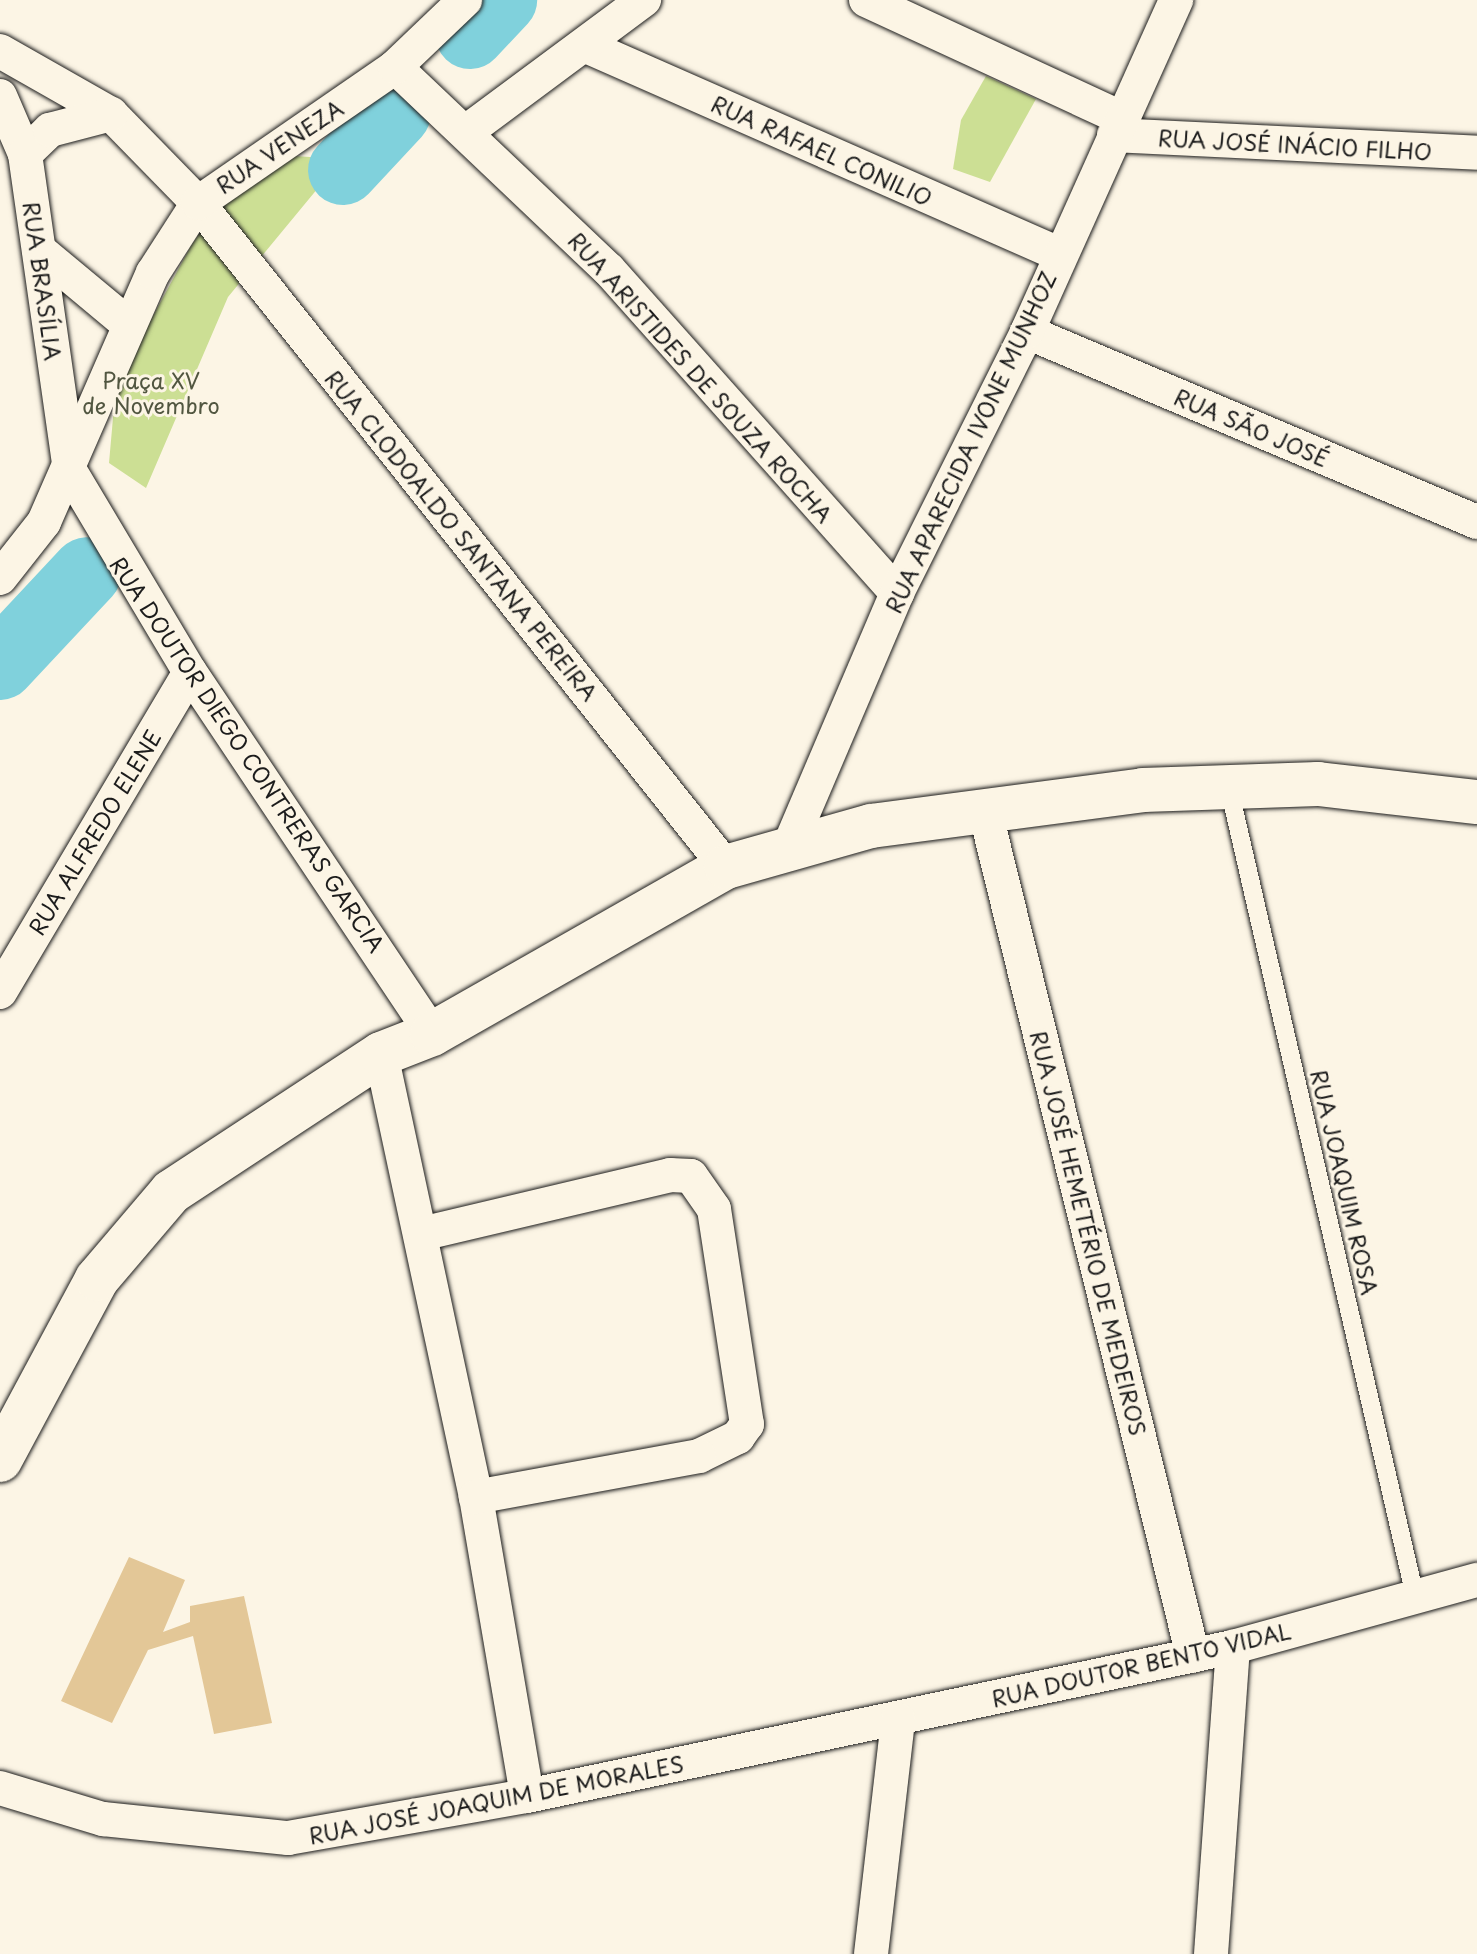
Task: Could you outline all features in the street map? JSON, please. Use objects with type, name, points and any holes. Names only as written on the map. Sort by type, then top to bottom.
[{"type":"main road","points":[[0,1460],[97,1279],[171,1192],[381,1054],[432,1034],[726,867],[790,844],[985,811],[1228,784],[1318,784],[1477,802]]},
{"type":"street","name":"RUA VENEZA","points":[[0,578],[44,522],[70,471],[129,325],[198,203],[395,67],[465,0]]},
{"type":"street","points":[[466,132],[586,46],[644,0]]},
{"type":"street","points":[[866,0],[1118,126]]},
{"type":"street","name":"RUA APARECIDA IVONE MUNHOZ","points":[[790,844],[897,593],[1027,332],[1059,254],[1176,0]]},
{"type":"street","name":"RUA RAFAEL CONILIO","points":[[586,46],[1059,254]]},
{"type":"street","points":[[0,51],[111,114],[198,203]]},
{"type":"street","name":"RUA ARISTIDES DE SOUZA ROCHA","points":[[395,67],[609,270],[897,593]]},
{"type":"street","name":"RUA BRASÍLIA","points":[[0,96],[25,154],[70,471]]},
{"type":"street","points":[[25,154],[50,130],[111,114]]},
{"type":"street","name":"RUA JOSÉ INÁCIO FILHO","points":[[1118,126],[1477,153]]},
{"type":"street","name":"RUA CLODOALDO SANTANA PEREIRA","points":[[198,203],[726,867]]},
{"type":"street","points":[[39,250],[129,325]]},
{"type":"street","name":"RUA SÃO JOSÉ","points":[[1027,332],[1477,522]]},
{"type":"street","name":"RUA DOUTOR DIEGO CONTRERAS GARCIA","points":[[70,471],[190,672],[432,1034]]},
{"type":"street","name":"RUA ALFREDO ELENE","points":[[0,992],[190,672]]},
{"type":"street","name":"RUA JOSÉ HEMETÉRIO DE MEDEIROS","points":[[985,811],[1193,1656]]},
{"type":"street","points":[[381,1054],[476,1497],[527,1796]]},
{"type":"street","points":[[421,1234],[670,1175],[691,1176],[714,1209],[747,1424],[738,1437],[699,1456],[476,1497]]},
{"type":"street","name":"RUA DOUTOR BENTO VIDAL","points":[[898,1720],[1233,1647],[1414,1592],[1477,1580]]},
{"type":"street","points":[[1211,1954],[1233,1647]]},
{"type":"street","points":[[871,1954],[898,1720]]},
{"type":"street","name":"RUA JOSÉ JOAQUIM DE MORALES","points":[[0,1788],[103,1819],[288,1838],[527,1796],[898,1720]]},
{"type":"lane","name":"RUA JOAQUIM ROSA","points":[[1228,784],[1414,1592]]},
{"type":"green space","points":[[986,76],[1036,99],[990,182],[953,169],[961,120]]},
{"type":"green space","name":"Praça XV de Novembro","points":[[294,156],[342,159],[228,297],[146,488],[109,463],[116,384],[192,244],[243,172]]},
{"type":"building","points":[[129,1557],[185,1580],[163,1632],[190,1622],[190,1606],[244,1596],[272,1723],[214,1734],[193,1636],[148,1650],[112,1723],[61,1701]]},
{"type":"waterway","points":[[470,34],[502,0]]},
{"type":"waterway","points":[[343,170],[396,113]]},
{"type":"waterway","points":[[0,665],[87,572]]}]
